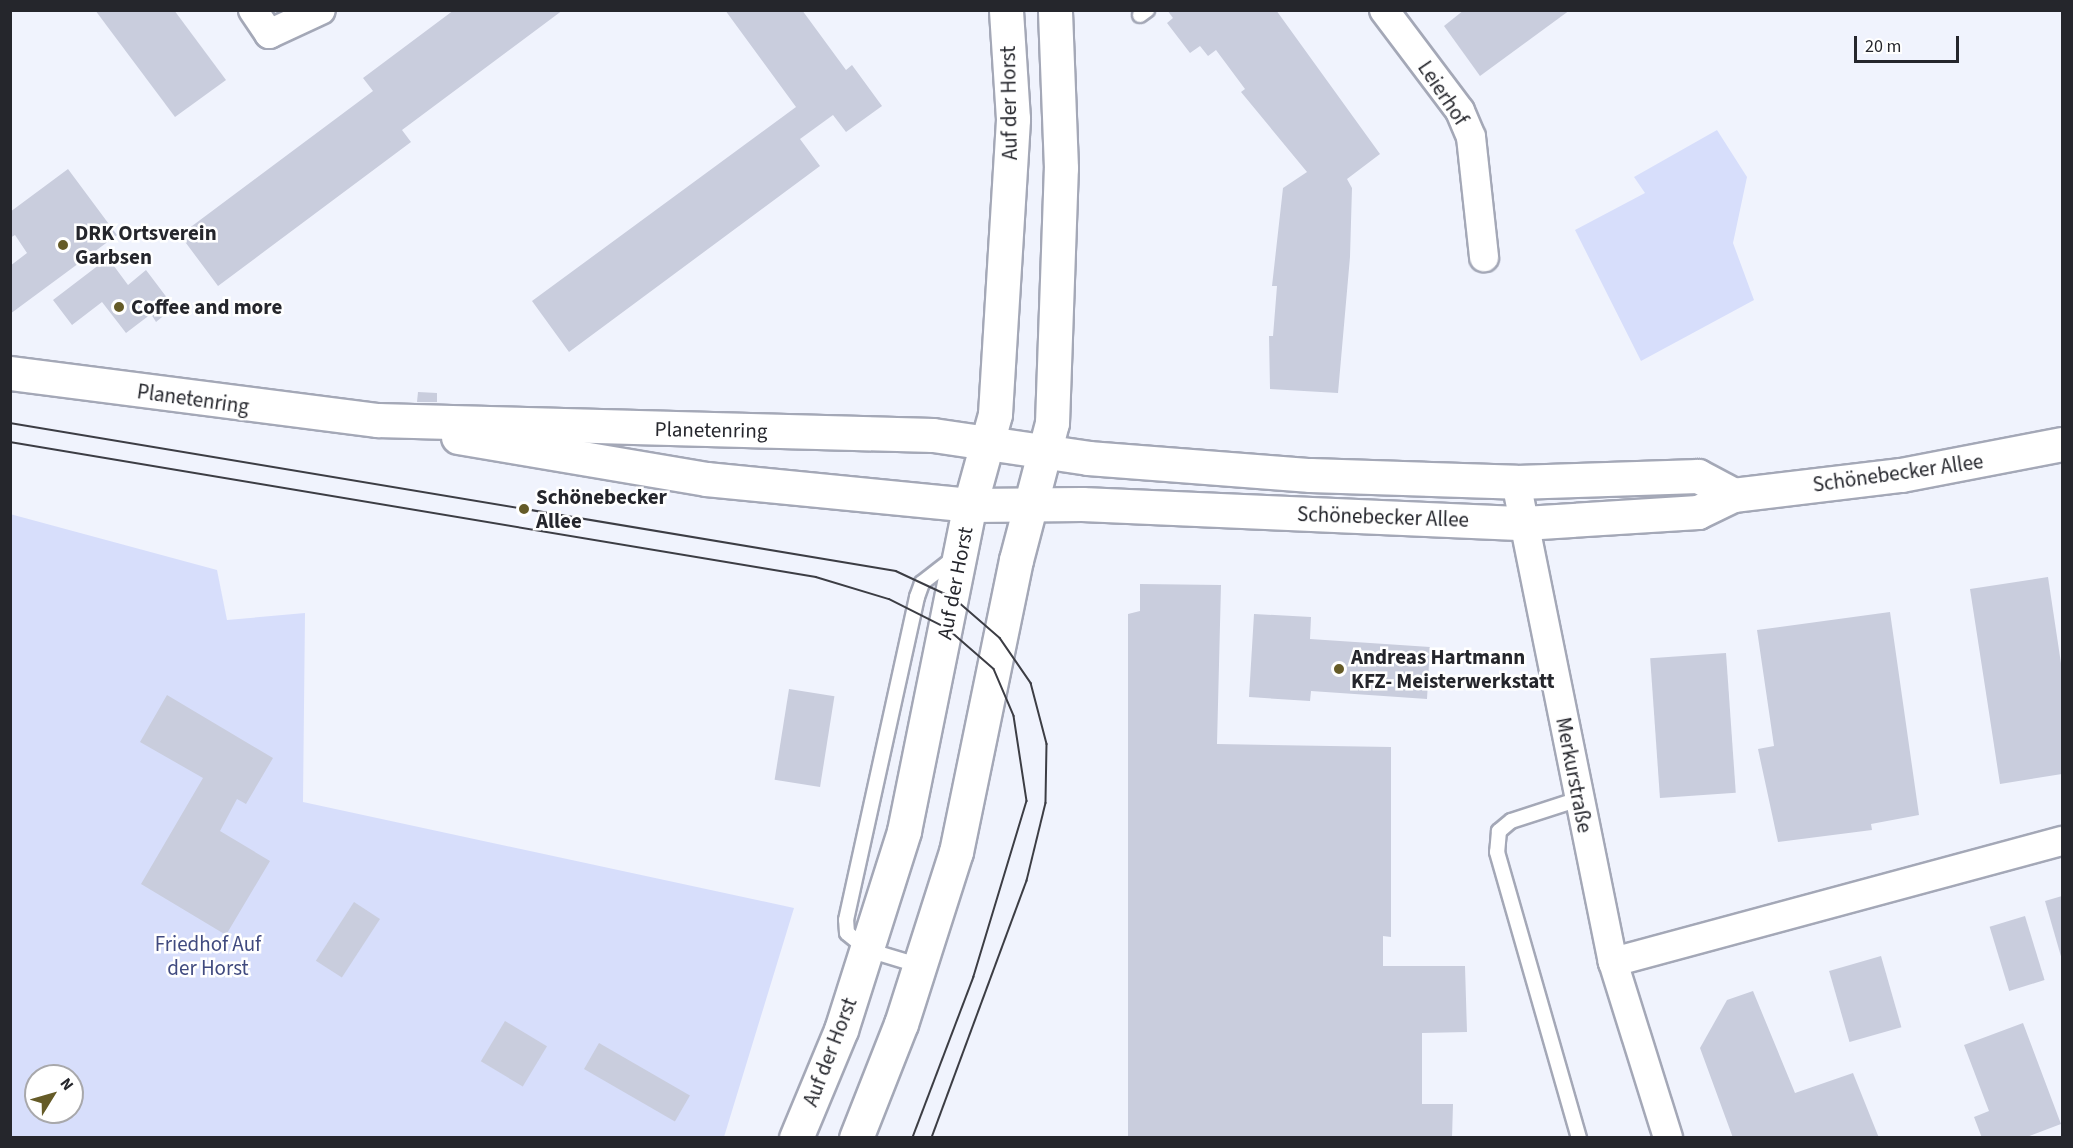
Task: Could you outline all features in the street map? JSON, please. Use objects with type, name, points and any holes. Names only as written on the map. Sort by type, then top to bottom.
[{"type":"street","points":[[253,10],[269,34],[321,10]]},
{"type":"street","name":"Auf der Horst","points":[[796,1137],[868,950],[904,831],[970,505],[995,414],[1013,119],[1006,10]]},
{"type":"street","points":[[856,1137],[921,966],[956,852],[1029,506],[1052,423],[1060,168],[1055,10]]},
{"type":"street","name":"Leierhof","points":[[1384,10],[1460,111],[1471,137],[1484,257]]},
{"type":"street","name":"Planetenring","points":[[10,374],[377,420],[706,479],[970,505],[1029,506]]},
{"type":"street","name":"Planetenring","points":[[377,420],[904,433],[1045,450]]},
{"type":"street","name":"Schönebecker Allee","points":[[1029,506],[1524,523],[1698,512],[1733,495],[1901,475],[2062,444]]},
{"type":"street","name":"Schönebecker Allee","points":[[1045,450],[1310,475],[1516,482],[1698,476],[1733,495]]},
{"type":"street","name":"Merkurstraße","points":[[1516,482],[1612,962],[1666,1137]]},
{"type":"street","points":[[1612,962],[2062,841]]},
{"type":"lane","points":[[1579,799],[1511,820],[1499,831],[1497,852],[1579,1137]]},
{"type":"lane","points":[[868,950],[921,966]]},
{"type":"green space","points":[[1717,130],[1747,177],[1733,243],[1754,300],[1641,361],[1575,230],[1645,193],[1634,177]]},
{"type":"green space","name":"Friedhof Auf der Horst","points":[[10,514],[217,570],[227,620],[305,613],[303,802],[794,908],[724,1137],[11,1137]]},
{"type":"building","points":[[95,10],[174,10],[226,80],[175,117]]},
{"type":"building","points":[[454,10],[563,10],[402,130],[411,142],[218,286],[180,235],[373,91],[363,78]]},
{"type":"building","points":[[725,10],[802,10],[846,70],[852,65],[882,106],[846,132],[833,115],[800,139],[820,166],[569,352],[532,301],[796,107]]},
{"type":"building","points":[[1167,10],[1276,10],[1380,154],[1347,179],[1352,188],[1350,257],[1338,393],[1270,389],[1269,336],[1273,336],[1277,286],[1272,286],[1283,188],[1307,172],[1241,92],[1245,89],[1216,50],[1208,56],[1200,46],[1190,53],[1167,23],[1173,18]]},
{"type":"building","points":[[1464,10],[1570,10],[1480,76],[1444,26]]},
{"type":"building","name":"DRK Ortsverein Garbsen","points":[[68,169],[117,235],[10,314],[10,266],[27,253],[15,235],[10,238],[10,212]]},
{"type":"building","points":[[108,258],[128,285],[146,270],[174,307],[156,322],[151,314],[126,333],[102,302],[72,325],[53,300]]},
{"type":"building","points":[[418,392],[437,393],[437,402],[417,402]]},
{"type":"building","points":[[2048,577],[2062,670],[2062,774],[2000,784],[1970,589]]},
{"type":"building","points":[[1140,584],[1221,585],[1217,744],[1391,747],[1391,937],[1383,936],[1383,966],[1465,966],[1467,1032],[1422,1033],[1422,1104],[1453,1104],[1452,1138],[1128,1138],[1128,614],[1140,611]]},
{"type":"building","points":[[1890,612],[1919,815],[1871,824],[1872,830],[1778,842],[1758,749],[1774,746],[1757,630]]},
{"type":"building","name":"Andreas Hartmann KFZ- Meisterwerkstatt","points":[[1254,614],[1311,617],[1310,639],[1430,647],[1427,699],[1311,691],[1310,701],[1249,697]]},
{"type":"building","points":[[1726,653],[1736,793],[1660,798],[1650,658]]},
{"type":"building","points":[[789,689],[834,696],[820,787],[775,780]]},
{"type":"building","points":[[167,695],[273,758],[246,804],[237,799],[220,831],[270,861],[226,935],[141,884],[203,778],[140,742]]},
{"type":"building","points":[[2062,896],[2062,960],[2045,901]]},
{"type":"building","points":[[354,902],[380,919],[342,978],[316,961]]},
{"type":"building","points":[[2025,916],[2045,980],[2009,991],[1990,927]]},
{"type":"building","points":[[1881,956],[1901,1027],[1849,1042],[1829,971]]},
{"type":"building","points":[[1753,991],[1795,1093],[1853,1073],[1879,1138],[1733,1138],[1700,1048],[1727,1000]]},
{"type":"building","points":[[505,1021],[547,1046],[523,1087],[481,1061]]},
{"type":"building","points":[[2023,1023],[2061,1124],[2024,1138],[1982,1138],[1974,1117],[1989,1111],[1964,1045]]},
{"type":"building","points":[[599,1043],[690,1096],[675,1121],[584,1069]]},
{"type":"tram line","points":[[10,423],[896,571],[954,598],[1000,638],[1031,683],[1047,744],[1046,803],[1027,881],[932,1138]]},
{"type":"tram line","points":[[10,442],[816,577],[889,599],[947,628],[994,669],[1014,716],[1027,801],[974,977],[913,1138]]},
{"type":"place","name":"DRK Ortsverein Garbsen","points":[[63,245]]},
{"type":"place","name":"Coffee and more","points":[[119,307]]},
{"type":"place","name":"Schönebecker Allee","points":[[524,509]]},
{"type":"place","name":"Andreas Hartmann KFZ- Meisterwerkstatt","points":[[1339,669]]}]
